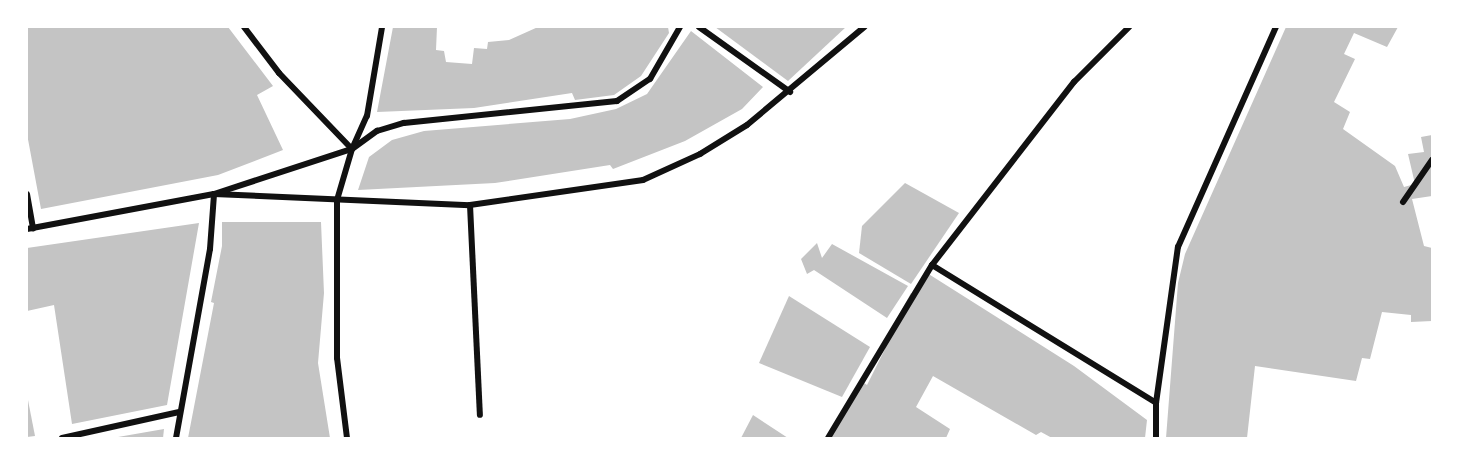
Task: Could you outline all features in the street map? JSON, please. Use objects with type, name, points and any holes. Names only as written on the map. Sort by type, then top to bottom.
[{"type":"street","points":[[244,27],[279,73],[352,148]]},
{"type":"street","points":[[347,438],[337,358],[337,200],[352,148],[367,116],[382,27]]},
{"type":"street","points":[[27,194],[30,228],[214,194],[352,148],[377,131],[404,123],[617,101],[650,79],[680,27]]},
{"type":"street","points":[[699,27],[790,92]]},
{"type":"street","points":[[214,194],[470,205],[643,180],[700,154],[790,92],[864,27]]},
{"type":"street","points":[[828,438],[932,265],[1074,82],[1129,27]]},
{"type":"street","points":[[1156,438],[1156,403],[1178,247],[1276,27]]},
{"type":"street","points":[[1403,202],[1432,160]]},
{"type":"street","points":[[176,438],[210,249],[214,194]]},
{"type":"street","points":[[470,205],[480,415]]},
{"type":"street","points":[[932,265],[1156,403]]},
{"type":"street","points":[[62,438],[179,412]]},
{"type":"building","points":[[27,27],[228,27],[273,86],[257,95],[283,150],[218,175],[41,209],[27,134]]},
{"type":"building","points":[[393,27],[437,27],[436,50],[444,51],[446,62],[472,64],[474,48],[487,49],[488,42],[509,40],[538,27],[668,27],[669,33],[641,76],[614,95],[575,100],[572,93],[474,108],[377,112]]},
{"type":"building","points":[[715,27],[846,27],[788,81]]},
{"type":"building","points":[[1286,27],[1398,27],[1387,47],[1354,33],[1344,54],[1355,59],[1334,102],[1350,112],[1343,129],[1395,166],[1404,187],[1415,184],[1408,154],[1424,152],[1421,137],[1432,135],[1432,196],[1412,199],[1424,246],[1432,248],[1432,321],[1411,322],[1411,315],[1382,312],[1370,359],[1362,358],[1356,381],[1255,366],[1247,438],[1166,438],[1178,283],[1185,254]]},
{"type":"building","points":[[691,31],[763,87],[742,109],[685,141],[613,169],[610,165],[495,183],[358,190],[369,157],[392,140],[424,131],[570,119],[616,109],[647,94]]},
{"type":"building","points":[[905,183],[959,213],[911,284],[859,253],[862,226]]},
{"type":"building","points":[[222,222],[321,222],[324,293],[318,363],[330,438],[188,438],[214,303],[211,302],[222,246]]},
{"type":"building","points":[[199,223],[167,405],[72,424],[54,305],[27,311],[27,248]]},
{"type":"building","points":[[817,243],[822,258],[832,244],[908,286],[887,318],[814,270],[807,274],[801,259]]},
{"type":"building","points":[[927,273],[1074,366],[1147,420],[1145,438],[1052,438],[1041,432],[1036,435],[933,376],[916,407],[950,429],[946,438],[831,438],[861,381],[867,385],[885,349],[881,347],[911,293],[914,295]]},
{"type":"building","points":[[789,296],[870,347],[842,397],[759,363]]},
{"type":"building","points":[[27,395],[35,436],[27,437]]},
{"type":"building","points":[[753,415],[788,438],[741,438]]},
{"type":"building","points":[[164,429],[163,438],[118,438],[118,437]]}]
